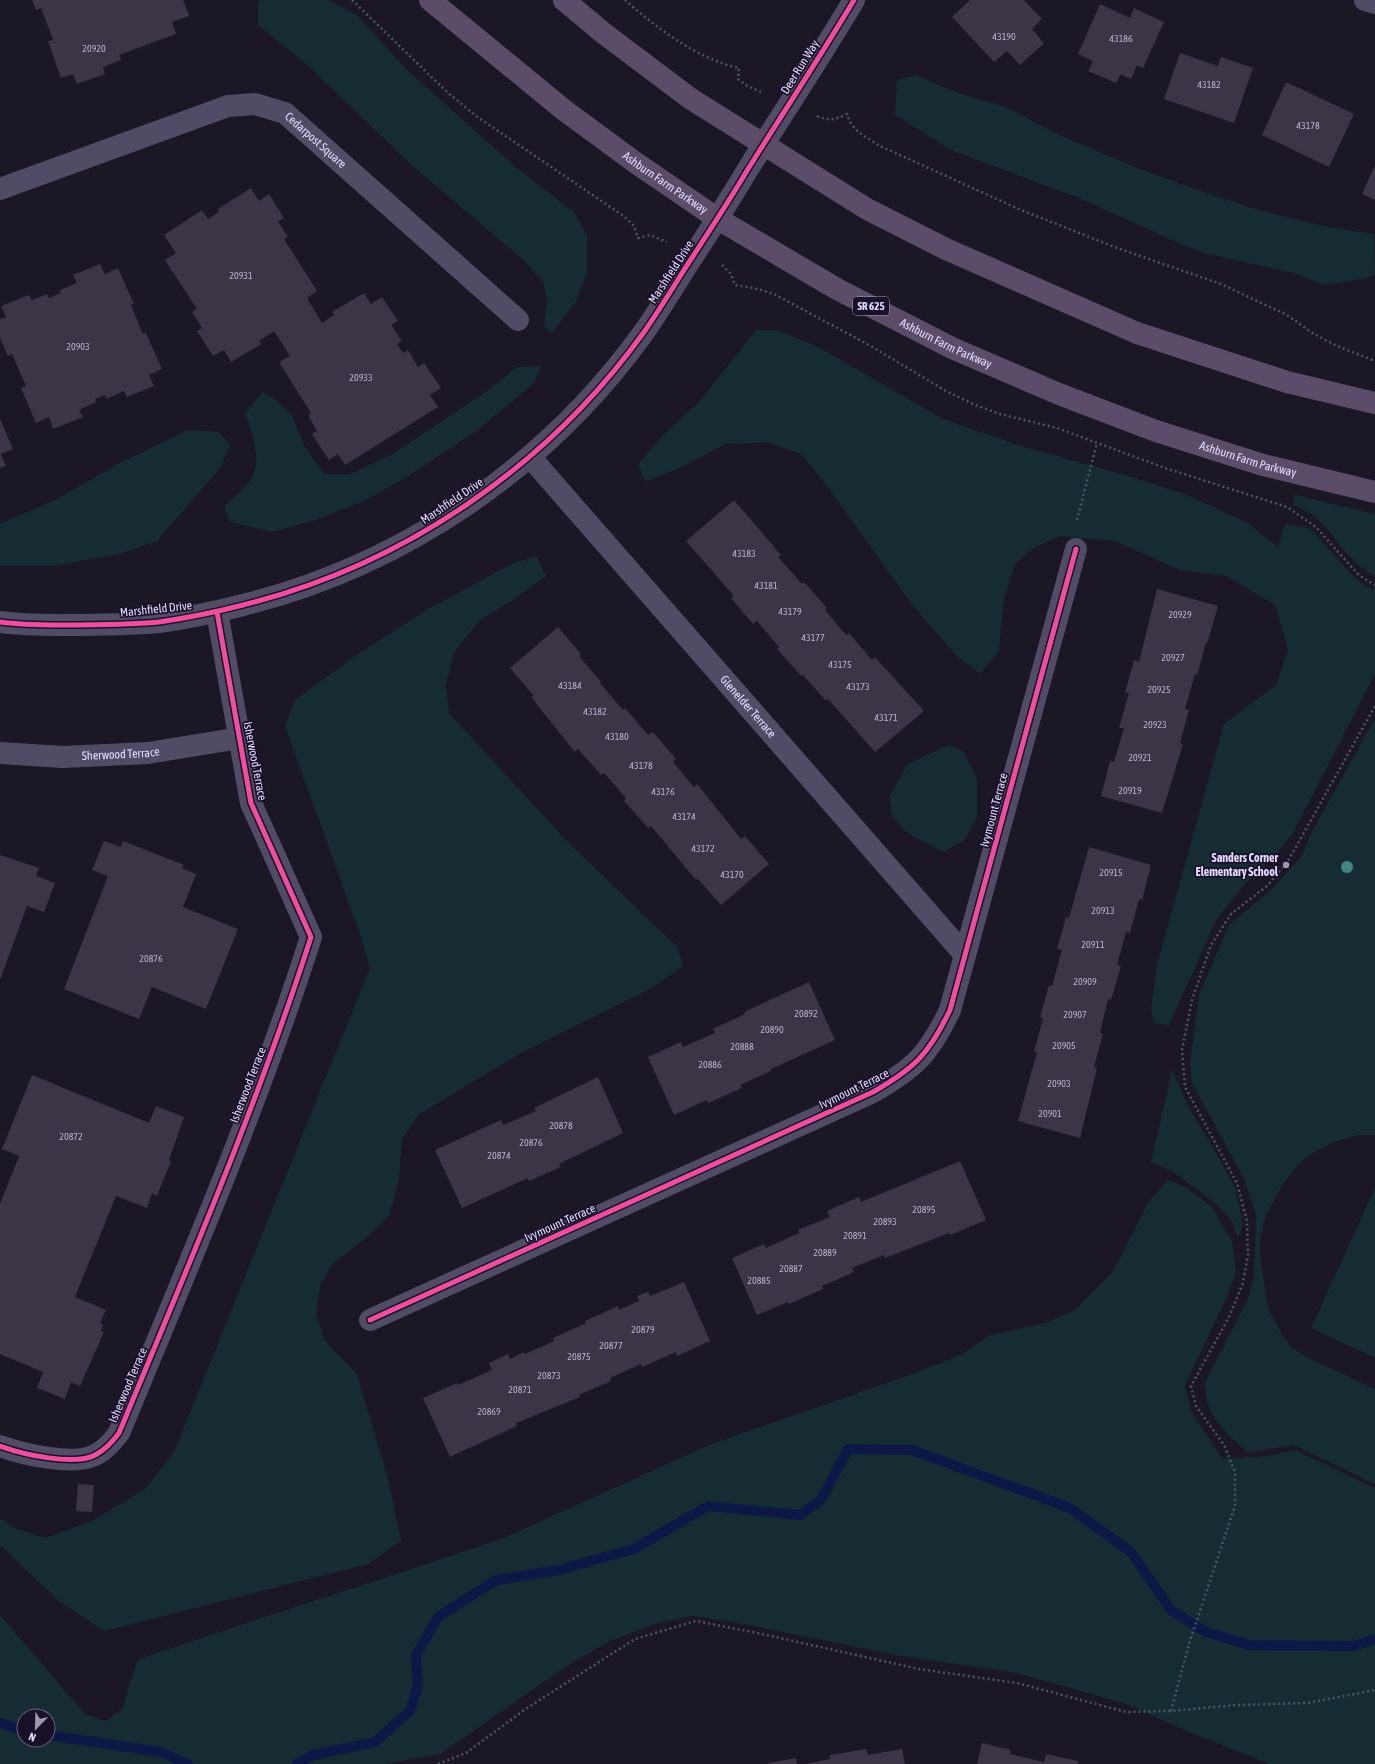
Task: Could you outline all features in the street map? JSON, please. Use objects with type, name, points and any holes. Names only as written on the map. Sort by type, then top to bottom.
[{"type":"main road","name":"Ashburn Farm Parkway","points":[[430,0],[564,110],[636,163],[718,219],[837,289],[952,348],[1059,394],[1156,431],[1263,465],[1375,492]]},
{"type":"main road","points":[[564,0],[602,32],[691,99],[867,209],[946,249],[1137,333],[1287,382],[1375,402]]},
{"type":"street","name":"Deer Run Way","points":[[763,145],[854,0]]},
{"type":"street","points":[[1365,0],[1375,3]]},
{"type":"street","name":"Cedarpost Square","points":[[0,189],[228,106],[255,104],[285,113],[518,320]]},
{"type":"street","name":"Marshfield Drive","points":[[0,622],[20,625],[91,625],[159,622],[217,612],[275,597],[344,573],[410,541],[472,503],[530,458],[574,416],[598,390],[644,332],[718,219],[763,145]]},
{"type":"street","name":"Glenelder Terrace","points":[[530,458],[965,955]]},
{"type":"street","name":"Ivymount Terrace","points":[[370,1320],[866,1096],[898,1078],[920,1060],[937,1036],[950,1010],[1074,555]]},
{"type":"street","name":"Isherwood Terrace","points":[[0,1446],[14,1452],[73,1461],[96,1455],[112,1442],[119,1433],[200,1239],[286,1014],[311,937],[251,803],[217,612]]},
{"type":"street","name":"Sherwood Terrace","points":[[0,753],[63,757],[148,753],[240,738]]},
{"type":"path","points":[[625,0],[680,42],[723,65],[738,68],[738,79],[747,86],[790,103],[826,120],[835,120],[847,114],[850,122],[858,132],[880,146],[1021,210],[1117,248],[1221,284],[1287,316],[1314,334],[1337,346],[1375,361]]},
{"type":"path","points":[[1074,555],[1071,541],[1097,443]]},
{"type":"path","points":[[1171,1711],[1189,1644],[1235,1506],[1235,1472],[1224,1445],[1196,1406],[1191,1386],[1229,1317],[1243,1283],[1248,1254],[1247,1221],[1237,1183],[1185,1087],[1182,1050],[1192,1000],[1211,945],[1231,914],[1267,886],[1288,861],[1375,706]]},
{"type":"path","points":[[438,1764],[466,1754],[527,1708],[634,1638],[696,1621],[757,1632],[919,1669],[1017,1683],[1126,1712],[1171,1711],[1236,1705],[1308,1703],[1375,1690]]},
{"type":"green space","points":[[261,0],[328,0],[357,15],[405,68],[518,169],[574,212],[587,236],[587,274],[575,303],[552,333],[544,327],[547,300],[543,281],[522,259],[415,168],[303,61],[258,25],[258,2]]},
{"type":"green space","points":[[917,75],[963,95],[1002,106],[1056,133],[1101,153],[1177,183],[1294,219],[1334,228],[1374,234],[1375,274],[1367,278],[1324,285],[1294,273],[1208,254],[1176,242],[1084,200],[951,150],[895,115],[897,80]]},
{"type":"green space","points":[[756,330],[777,330],[820,348],[943,419],[1015,444],[1135,478],[1187,495],[1248,523],[1278,548],[1285,524],[1311,529],[1352,575],[1365,586],[1375,590],[1375,674],[1293,833],[1274,857],[1245,884],[1217,919],[1169,1025],[1154,1023],[1151,1009],[1157,965],[1224,724],[1276,685],[1288,649],[1275,605],[1226,576],[1180,570],[1115,541],[1060,536],[1035,547],[1015,564],[1004,598],[999,651],[980,674],[957,656],[913,606],[827,486],[801,454],[767,442],[726,444],[684,466],[645,482],[638,465],[661,437],[698,403]]},
{"type":"green space","points":[[542,366],[533,384],[480,428],[408,476],[364,501],[315,520],[272,532],[230,522],[224,506],[249,482],[256,466],[255,448],[245,413],[263,392],[277,401],[291,414],[305,447],[324,474],[350,474],[391,455],[484,393],[517,367]]},
{"type":"green space","points":[[188,430],[219,432],[230,445],[221,467],[157,541],[120,554],[54,566],[0,566],[0,524],[57,499],[120,463]]},
{"type":"green space","points":[[1295,495],[1375,514],[1375,577],[1357,564],[1340,546],[1327,528],[1313,515],[1293,504]]},
{"type":"green space","points":[[536,556],[546,576],[517,597],[479,621],[454,652],[446,684],[449,713],[563,837],[678,948],[683,966],[652,988],[519,1054],[418,1115],[402,1139],[399,1179],[389,1216],[365,1239],[331,1265],[320,1286],[316,1314],[325,1340],[357,1374],[388,1479],[401,1541],[368,1564],[104,1631],[60,1602],[0,1545],[0,1519],[19,1530],[45,1538],[92,1521],[145,1489],[174,1452],[370,968],[360,934],[285,726],[295,700],[358,654],[425,611],[512,564]]},
{"type":"green space","points":[[1375,718],[1375,1135],[1358,1135],[1333,1142],[1316,1151],[1299,1163],[1283,1184],[1265,1217],[1260,1239],[1260,1257],[1268,1308],[1280,1331],[1292,1348],[1314,1361],[1375,1389],[1375,1484],[1294,1445],[1248,1453],[1218,1423],[1209,1405],[1205,1383],[1247,1301],[1254,1277],[1256,1215],[1244,1179],[1192,1083],[1190,1064],[1199,995],[1229,925],[1274,887],[1301,857],[1312,832]]},
{"type":"green space","points":[[949,745],[963,751],[977,779],[977,817],[964,841],[943,852],[906,832],[892,816],[890,795],[908,764]]},
{"type":"green space","points":[[1172,1070],[1188,1106],[1217,1154],[1236,1190],[1243,1225],[1238,1238],[1233,1223],[1219,1206],[1172,1171],[1151,1162]]},
{"type":"green space","points":[[1168,1180],[1185,1187],[1211,1206],[1232,1241],[1236,1272],[1226,1299],[1185,1385],[1191,1411],[1223,1459],[1269,1456],[1295,1450],[1375,1488],[1375,1764],[1270,1764],[1189,1732],[1126,1704],[1017,1673],[902,1656],[739,1623],[692,1616],[658,1623],[610,1641],[570,1664],[440,1754],[385,1764],[0,1764],[0,1615],[86,1715],[106,1721],[123,1708],[138,1659],[504,1538],[709,1445],[912,1374],[963,1354],[988,1336],[1049,1322],[1075,1310],[1113,1272],[1148,1203]]},
{"type":"green space","points":[[1375,1188],[1375,1358],[1311,1328]]},
{"type":"building","points":[[32,0],[183,0],[189,16],[172,22],[176,34],[119,55],[121,60],[103,67],[105,74],[77,84],[73,74],[61,78],[48,41],[53,40],[41,8],[36,10]]},
{"type":"building","points":[[970,0],[1024,0],[1042,19],[1032,29],[1044,43],[1020,65],[1007,51],[994,62],[952,17]]},
{"type":"building","points":[[1100,4],[1130,18],[1134,8],[1164,22],[1143,68],[1137,65],[1131,79],[1121,74],[1116,83],[1088,71],[1093,61],[1078,54]]},
{"type":"building","points":[[1180,53],[1218,66],[1221,57],[1253,68],[1234,123],[1164,99]]},
{"type":"building","points":[[1286,82],[1354,114],[1329,167],[1262,135]]},
{"type":"building","points":[[1375,165],[1375,200],[1362,194]]},
{"type":"building","points":[[251,188],[259,201],[269,194],[284,218],[278,221],[288,237],[284,239],[317,291],[307,298],[322,323],[334,315],[332,312],[364,293],[371,304],[382,297],[398,321],[391,325],[402,341],[397,344],[403,353],[408,350],[418,367],[424,363],[441,388],[430,395],[438,407],[345,465],[338,454],[329,460],[312,434],[317,431],[308,415],[311,413],[279,362],[290,356],[274,331],[259,341],[261,344],[231,362],[224,350],[213,356],[197,331],[202,328],[192,312],[197,309],[165,260],[176,253],[164,235],[202,210],[208,219],[219,212],[218,209]]},
{"type":"building","points":[[100,264],[105,274],[118,268],[134,304],[131,305],[143,334],[146,333],[162,369],[149,375],[154,386],[127,397],[124,391],[106,399],[105,395],[95,399],[96,402],[79,410],[83,417],[53,429],[49,417],[36,423],[21,388],[26,386],[12,354],[8,356],[0,338],[0,319],[6,317],[1,306],[29,295],[32,300],[47,294],[49,298],[61,293],[60,290],[77,283],[73,275]]},
{"type":"building","points":[[0,419],[13,449],[1,454],[6,466],[0,468]]},
{"type":"building","points":[[734,500],[781,555],[778,557],[802,584],[804,582],[827,608],[825,610],[846,635],[849,633],[872,660],[875,657],[924,711],[875,752],[828,699],[826,701],[803,675],[801,676],[777,649],[779,647],[757,621],[753,624],[731,598],[734,596],[686,541]]},
{"type":"building","points":[[1157,589],[1218,606],[1185,709],[1189,710],[1180,743],[1183,744],[1162,813],[1101,796],[1110,761],[1114,762],[1124,728],[1119,728],[1129,693],[1125,693],[1134,660],[1139,662]]},
{"type":"building","points":[[558,627],[581,654],[579,656],[601,682],[600,683],[623,710],[625,708],[648,735],[653,732],[676,759],[673,762],[694,787],[697,784],[741,839],[745,836],[769,864],[721,905],[698,879],[696,880],[651,826],[648,828],[624,801],[626,798],[604,773],[601,775],[578,749],[575,752],[531,697],[534,696],[510,668]]},
{"type":"building","points":[[104,841],[121,847],[123,841],[184,865],[182,868],[196,874],[183,907],[238,929],[206,1009],[152,987],[139,1019],[64,989],[108,876],[92,870]]},
{"type":"building","points":[[1089,847],[1151,865],[1142,900],[1139,899],[1130,933],[1126,932],[1117,965],[1121,966],[1111,1000],[1108,999],[1100,1033],[1103,1034],[1094,1067],[1097,1068],[1080,1138],[1018,1121],[1037,1052],[1034,1052],[1043,1018],[1040,1017],[1049,985],[1052,986],[1062,950],[1057,949],[1066,917],[1069,918]]},
{"type":"building","points":[[0,855],[39,868],[36,876],[55,883],[44,912],[27,906],[0,980]]},
{"type":"building","points":[[809,982],[835,1040],[740,1085],[742,1088],[708,1103],[707,1100],[674,1115],[648,1057],[681,1042],[683,1047],[715,1033],[713,1029],[745,1014],[744,1012]]},
{"type":"building","points":[[32,1075],[149,1123],[156,1106],[184,1117],[169,1160],[171,1161],[157,1196],[152,1193],[147,1208],[116,1196],[75,1297],[106,1310],[100,1323],[103,1324],[101,1331],[104,1332],[80,1386],[71,1382],[65,1399],[37,1388],[43,1372],[0,1354],[0,1204],[19,1156],[2,1149]]},
{"type":"building","points":[[598,1077],[623,1133],[559,1164],[561,1167],[529,1181],[528,1178],[462,1208],[435,1150],[501,1120],[503,1125],[536,1111],[534,1108]]},
{"type":"building","points":[[960,1161],[986,1220],[950,1235],[949,1233],[885,1258],[884,1255],[852,1268],[854,1272],[822,1286],[823,1289],[789,1304],[788,1302],[757,1315],[732,1258],[764,1244],[766,1248],[799,1233],[798,1230],[830,1217],[827,1211],[859,1197],[861,1202]]},
{"type":"building","points":[[684,1282],[710,1341],[677,1356],[676,1352],[642,1367],[641,1364],[610,1378],[611,1381],[579,1395],[580,1397],[516,1423],[517,1426],[450,1457],[423,1398],[492,1370],[489,1363],[508,1354],[510,1359],[524,1352],[525,1354],[554,1341],[553,1338],[586,1323],[585,1321],[618,1306],[619,1310],[639,1301],[637,1296],[648,1292],[650,1296]]},
{"type":"building","points":[[78,1484],[94,1485],[92,1512],[76,1511]]},
{"type":"building","points":[[982,1743],[1010,1750],[1010,1754],[1044,1762],[1046,1754],[1078,1761],[1078,1764],[977,1764]]},
{"type":"building","points":[[866,1749],[868,1755],[902,1749],[905,1764],[805,1764],[830,1759],[830,1755]]},
{"type":"building","points":[[796,1758],[797,1764],[768,1764],[768,1763]]},
{"type":"waterway","points":[[297,1764],[313,1755],[375,1742],[410,1711],[418,1686],[416,1655],[438,1617],[496,1580],[559,1570],[634,1549],[708,1506],[800,1515],[821,1500],[848,1449],[912,1450],[1070,1508],[1131,1552],[1171,1610],[1206,1632],[1249,1645],[1353,1646],[1375,1639]]},
{"type":"waterway","points":[[0,1723],[16,1728]]},
{"type":"waterway","points":[[56,1736],[161,1752],[188,1764]]},
{"type":"cycle path","points":[[0,622],[46,625],[110,625],[147,623],[180,619],[233,608],[302,587],[360,564],[415,537],[468,504],[517,467],[563,426],[606,381],[644,332],[725,207],[854,0]]},
{"type":"cycle path","points":[[370,1320],[873,1092],[900,1075],[919,1058],[935,1038],[950,1010],[1076,549]]},
{"type":"cycle path","points":[[0,1446],[49,1458],[88,1458],[97,1454],[109,1445],[119,1433],[220,1187],[268,1063],[311,937],[251,803],[217,612]]},
{"type":"place","name":"Sanders Corner Elementary School","points":[[1286,865]]}]
